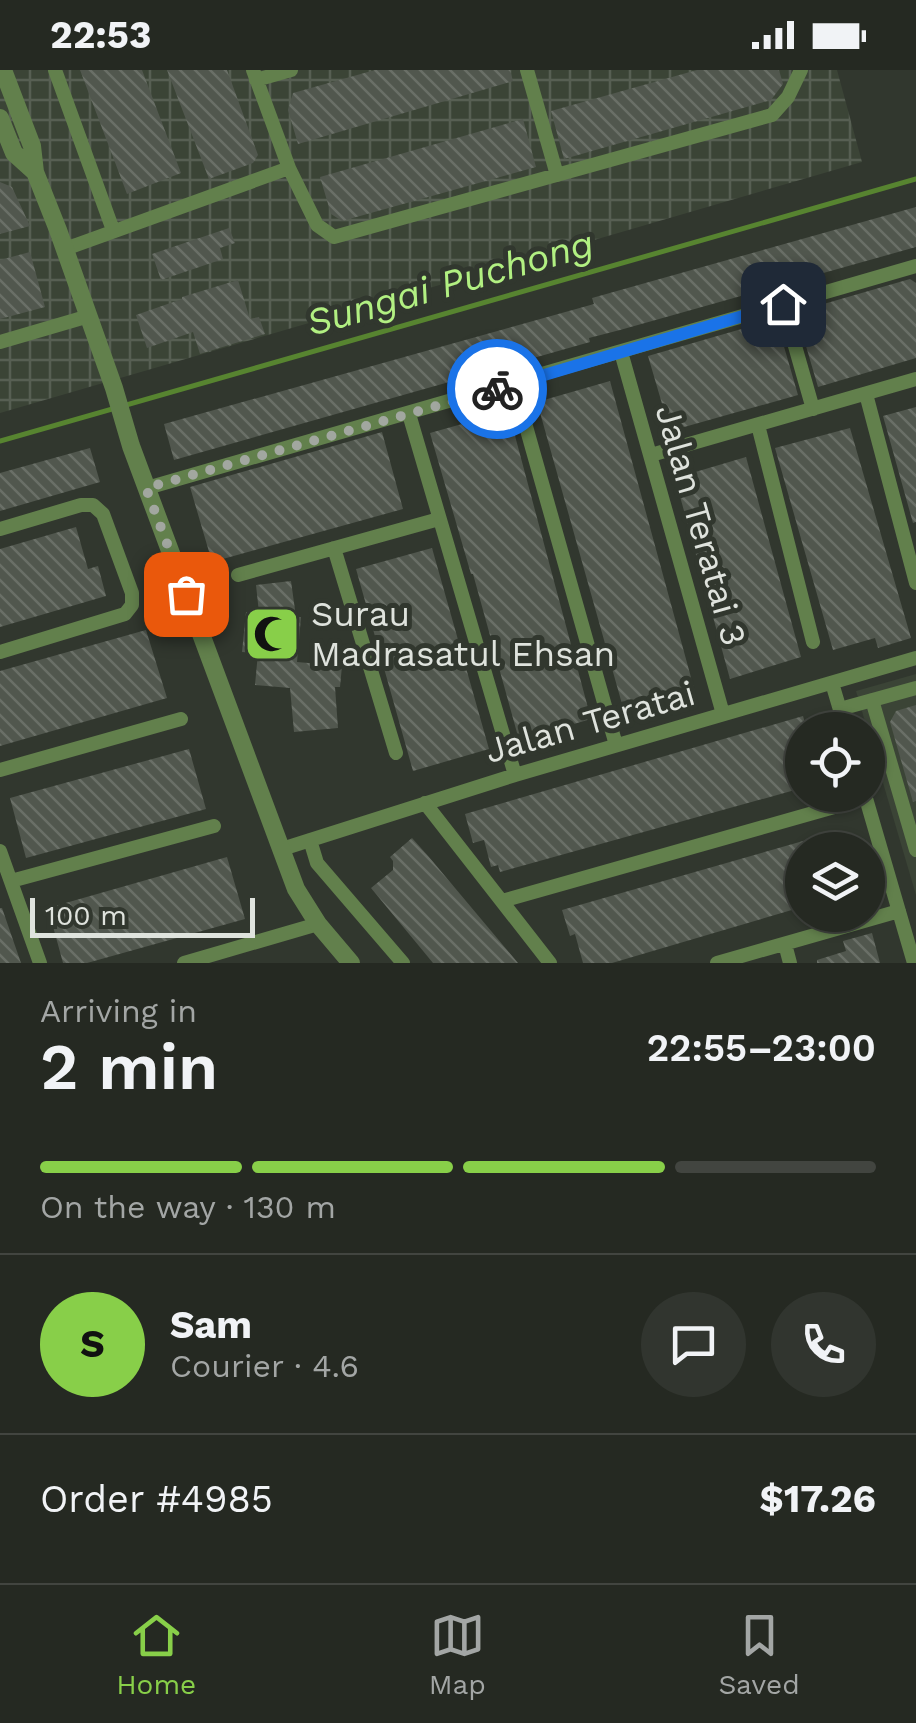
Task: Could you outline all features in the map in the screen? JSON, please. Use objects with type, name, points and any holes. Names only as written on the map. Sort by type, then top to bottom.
[{"type":"street","points":[[3,70],[146,488],[296,888],[318,924],[351,963]]},
{"type":"street","points":[[55,70],[112,230]]},
{"type":"street","points":[[291,70],[254,75],[288,168],[317,224],[334,237],[772,115],[788,97],[801,70]]},
{"type":"street","points":[[527,70],[557,175]]},
{"type":"street","points":[[0,118],[7,154],[35,172]]},
{"type":"street","points":[[7,154],[32,146]]},
{"type":"street","points":[[65,249],[288,168]]},
{"type":"street","points":[[146,488],[916,266]]},
{"type":"street","points":[[783,304],[813,409]]},
{"type":"street","points":[[0,342],[89,316]]},
{"type":"street","name":"Jalan Teratai 3","points":[[621,352],[722,714]]},
{"type":"street","points":[[651,455],[916,379]]},
{"type":"street","points":[[514,384],[616,745]]},
{"type":"street","points":[[866,394],[916,584]]},
{"type":"street","points":[[409,414],[515,775]]},
{"type":"street","points":[[758,425],[812,642]]},
{"type":"street","points":[[0,529],[93,505],[102,514],[132,593],[132,606],[125,614],[0,652]]},
{"type":"street","points":[[238,575],[438,519]]},
{"type":"street","points":[[334,548],[396,753]]},
{"type":"street","name":"Jalan Teratai","points":[[282,849],[424,802],[916,658]]},
{"type":"street","points":[[832,683],[841,712]]},
{"type":"street","points":[[840,709],[916,688]]},
{"type":"street","points":[[872,700],[916,850]]},
{"type":"street","points":[[0,770],[181,719]]},
{"type":"street","points":[[424,802],[550,963]]},
{"type":"street","points":[[502,901],[813,812]]},
{"type":"street","points":[[869,812],[914,963]]},
{"type":"street","points":[[11,881],[214,826]]},
{"type":"street","points":[[310,840],[317,863],[403,963]]},
{"type":"street","points":[[0,851],[40,963]]},
{"type":"street","points":[[717,963],[898,912]]},
{"type":"street","points":[[184,963],[318,924]]},
{"type":"street","points":[[785,944],[790,963]]},
{"type":"shaded area","points":[[0,70],[837,70],[862,162],[0,413]]},
{"type":"shaded area","points":[[916,674],[916,895],[885,790],[885,712],[862,712],[856,691]]},
{"type":"building","points":[[80,70],[142,70],[181,173],[127,194]]},
{"type":"building","points":[[167,70],[227,70],[258,155],[253,163],[209,179]]},
{"type":"building","points":[[375,70],[510,70],[513,81],[298,144],[288,110],[293,93]]},
{"type":"building","points":[[697,70],[779,70],[783,84],[771,100],[564,159],[551,111]]},
{"type":"building","points":[[523,119],[536,167],[342,221],[331,214],[320,177]]},
{"type":"building","points":[[0,182],[12,187],[30,226],[0,234]]},
{"type":"building","points":[[916,207],[916,247],[174,460],[164,424],[594,304],[592,298]]},
{"type":"building","points":[[229,228],[235,243],[220,248],[223,259],[161,280],[152,254]]},
{"type":"building","points":[[30,252],[45,307],[0,319],[0,260]]},
{"type":"building","points":[[910,279],[916,283],[916,358],[818,387],[796,312]]},
{"type":"building","points":[[238,280],[250,319],[259,317],[265,334],[200,354],[193,332],[147,348],[136,315]]},
{"type":"building","points":[[776,319],[798,395],[670,431],[648,356]]},
{"type":"building","points":[[610,381],[695,692],[624,711],[537,402]]},
{"type":"building","points":[[507,406],[591,719],[519,740],[430,433],[469,422],[468,416]]},
{"type":"building","points":[[916,407],[916,522],[913,523],[883,416]]},
{"type":"building","points":[[850,428],[911,638],[878,648],[875,638],[833,650],[775,448]]},
{"type":"building","points":[[382,432],[403,509],[212,562],[190,487]]},
{"type":"building","points":[[90,448],[100,482],[0,511],[0,473]]},
{"type":"building","points":[[746,457],[801,657],[730,679],[675,478]]},
{"type":"building","points":[[76,527],[88,569],[98,566],[106,596],[0,627],[0,549]]},
{"type":"building","points":[[432,548],[489,749],[413,771],[356,569]]},
{"type":"building","points":[[291,581],[296,617],[301,617],[297,662],[342,666],[340,687],[335,687],[338,728],[294,732],[290,688],[255,685],[258,653],[242,652],[246,612],[259,613],[256,585]]},
{"type":"building","points":[[146,630],[167,698],[0,746],[0,671]]},
{"type":"building","points":[[916,705],[913,802],[890,722],[896,711]]},
{"type":"building","points":[[785,721],[785,793],[500,872],[498,865],[491,867],[484,840],[473,843],[465,814]]},
{"type":"building","points":[[189,749],[206,809],[26,858],[10,798]]},
{"type":"building","points":[[412,838],[518,963],[433,963],[371,888],[393,870],[390,857]]},
{"type":"building","points":[[785,846],[785,912],[612,963],[583,963],[575,934],[570,936],[562,910]]},
{"type":"building","points":[[227,857],[245,919],[87,963],[63,963],[48,908]]},
{"type":"building","points":[[2,908],[21,963],[0,963]]},
{"type":"building","points":[[872,933],[880,963],[817,963],[846,951],[843,941]]},
{"type":"waterway","name":"Sungai Puchong","points":[[0,441],[916,179]]},
{"type":"way so far","points":[[186,594],[146,488],[497,389]]},
{"type":"place","name":"Surau Madrasatul Ehsan","points":[[272,634]]},
{"type":"route","points":[[497,389],[783,304]]}]
